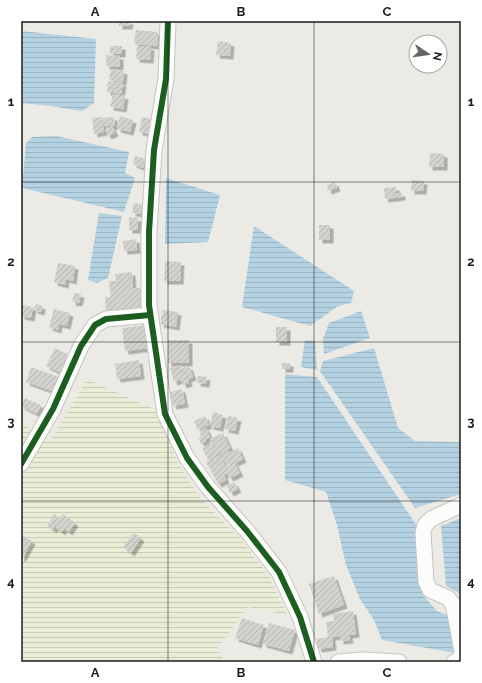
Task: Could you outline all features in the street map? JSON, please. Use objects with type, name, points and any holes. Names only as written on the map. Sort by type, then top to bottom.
[{"type":"street","points":[[168,21],[166,79],[154,150],[149,232],[149,305],[165,414],[187,458],[208,487],[247,531],[279,572],[300,617],[314,662]]},
{"type":"street","points":[[21,464],[53,409],[81,346],[96,325],[106,319],[150,315]]},
{"type":"street","points":[[461,505],[430,519],[425,525],[423,533],[426,582],[430,590],[448,598],[453,604],[461,647]]},
{"type":"street","points":[[454,662],[458,661],[461,655]]},
{"type":"street","points":[[338,662],[363,660],[399,662]]},
{"type":"green space","points":[[87,379],[156,410],[177,461],[199,497],[239,537],[269,576],[287,615],[248,607],[217,648],[224,662],[21,662],[21,423],[51,440]]},
{"type":"water","points":[[21,31],[96,39],[94,103],[82,111],[21,103]]},
{"type":"water","points":[[56,136],[129,152],[125,173],[135,178],[124,212],[22,188],[26,143],[32,137]]},
{"type":"water","points":[[166,178],[220,195],[208,242],[165,244]]},
{"type":"water","points":[[99,213],[122,216],[108,278],[97,283],[88,280]]},
{"type":"water","points":[[254,226],[354,291],[351,303],[338,306],[310,326],[242,307]]},
{"type":"water","points":[[361,311],[370,338],[324,354],[323,339],[329,323]]},
{"type":"water","points":[[305,340],[315,341],[317,370],[301,367]]},
{"type":"water","points":[[374,348],[398,428],[415,441],[459,442],[461,445],[461,494],[415,508],[320,371],[323,361]]},
{"type":"water","points":[[285,374],[317,377],[417,526],[422,594],[437,611],[457,619],[461,654],[382,640],[374,620],[360,599],[346,565],[337,525],[326,492],[285,480]]},
{"type":"water","points":[[461,518],[461,594],[446,586],[441,526]]},
{"type":"building","points":[[119,21],[130,21],[129,26],[119,26]]},
{"type":"building","points":[[136,30],[158,32],[157,46],[134,44]]},
{"type":"building","points":[[218,41],[231,43],[230,56],[216,55]]},
{"type":"building","points":[[110,46],[122,46],[122,54],[110,54]]},
{"type":"building","points":[[137,46],[151,47],[150,60],[136,59]]},
{"type":"building","points":[[106,55],[120,56],[120,67],[106,66]]},
{"type":"building","points":[[111,69],[124,71],[123,82],[109,80]]},
{"type":"building","points":[[108,81],[123,83],[121,94],[107,92]]},
{"type":"building","points":[[113,94],[125,96],[123,109],[110,107]]},
{"type":"building","points":[[120,116],[133,120],[130,132],[117,129]]},
{"type":"building","points":[[102,117],[104,132],[94,134],[92,118]]},
{"type":"building","points":[[114,117],[115,126],[104,126],[103,118]]},
{"type":"building","points":[[142,117],[153,119],[150,134],[139,132]]},
{"type":"building","points":[[112,126],[115,133],[108,136],[105,130]]},
{"type":"building","points":[[430,153],[444,154],[444,167],[429,167]]},
{"type":"building","points":[[135,156],[146,159],[143,168],[133,164]]},
{"type":"building","points":[[412,180],[424,181],[423,191],[411,191]]},
{"type":"building","points":[[335,182],[337,188],[328,191],[327,185]]},
{"type":"building","points":[[396,187],[396,193],[402,193],[402,197],[385,199],[384,188]]},
{"type":"building","points":[[134,203],[142,204],[141,214],[132,213]]},
{"type":"building","points":[[129,217],[138,218],[138,230],[129,230]]},
{"type":"building","points":[[319,225],[330,225],[330,240],[319,240]]},
{"type":"building","points":[[136,239],[137,250],[124,251],[123,241]]},
{"type":"building","points":[[165,261],[181,262],[180,281],[164,281]]},
{"type":"building","points":[[58,263],[75,266],[73,281],[66,279],[65,285],[54,282]]},
{"type":"building","points":[[132,272],[133,288],[141,288],[143,312],[106,315],[105,297],[111,297],[109,281],[116,281],[115,274]]},
{"type":"building","points":[[74,293],[81,294],[79,303],[72,302]]},
{"type":"building","points":[[36,304],[42,306],[41,312],[34,310]]},
{"type":"building","points":[[22,305],[33,307],[31,318],[21,316]]},
{"type":"building","points":[[54,309],[70,313],[67,326],[59,324],[58,330],[49,327]]},
{"type":"building","points":[[163,310],[178,312],[176,327],[160,324]]},
{"type":"building","points":[[146,325],[149,348],[125,351],[122,328]]},
{"type":"building","points":[[276,327],[287,327],[287,342],[276,342]]},
{"type":"building","points":[[168,340],[189,340],[189,363],[168,363]]},
{"type":"building","points":[[55,348],[70,355],[61,373],[46,366]]},
{"type":"building","points":[[139,360],[141,376],[117,379],[115,364]]},
{"type":"building","points":[[282,363],[290,363],[290,369],[282,369]]},
{"type":"building","points":[[181,365],[184,373],[183,368],[189,366],[193,377],[188,379],[189,383],[183,385],[180,376],[181,380],[174,382],[170,368]]},
{"type":"building","points":[[31,367],[59,377],[54,392],[26,382]]},
{"type":"building","points":[[198,376],[207,377],[206,384],[197,383]]},
{"type":"building","points":[[182,389],[185,404],[173,406],[170,392]]},
{"type":"building","points":[[25,398],[41,405],[37,414],[21,406]]},
{"type":"building","points":[[213,412],[223,415],[220,428],[210,426]]},
{"type":"building","points":[[205,416],[209,425],[198,430],[194,421]]},
{"type":"building","points":[[228,416],[238,418],[235,431],[225,429]]},
{"type":"building","points":[[206,428],[210,437],[201,444],[198,438],[201,437],[200,431]]},
{"type":"building","points":[[223,433],[230,448],[208,460],[202,448],[212,443],[210,439]]},
{"type":"building","points":[[238,448],[243,459],[235,463],[230,452]]},
{"type":"building","points":[[228,450],[232,458],[225,462],[221,454]]},
{"type":"building","points":[[220,455],[225,465],[221,468],[228,465],[231,471],[224,475],[226,480],[218,484],[206,462]]},
{"type":"building","points":[[232,458],[240,473],[230,478],[227,474],[233,471],[227,461]]},
{"type":"building","points":[[234,482],[238,489],[230,493],[227,486]]},
{"type":"building","points":[[55,514],[60,518],[63,514],[75,523],[69,532],[64,528],[62,532],[55,527],[53,530],[47,525]]},
{"type":"building","points":[[134,533],[141,538],[131,553],[123,547]]},
{"type":"building","points":[[21,535],[32,541],[22,559],[21,558]]},
{"type":"building","points":[[334,576],[344,605],[319,614],[309,584]]},
{"type":"building","points":[[353,611],[356,634],[349,635],[350,640],[340,641],[340,636],[332,637],[333,647],[318,649],[317,639],[328,637],[326,622],[334,621],[333,614]]},
{"type":"building","points":[[242,618],[264,625],[258,645],[235,638]]},
{"type":"building","points":[[269,623],[295,630],[289,651],[263,644]]},
{"type":"cycle path","points":[[168,21],[166,79],[154,150],[149,232],[149,305],[165,414],[187,458],[208,487],[247,531],[279,572],[300,617],[314,662]]},
{"type":"cycle path","points":[[21,464],[53,409],[81,346],[95,325],[106,319],[150,315]]}]
